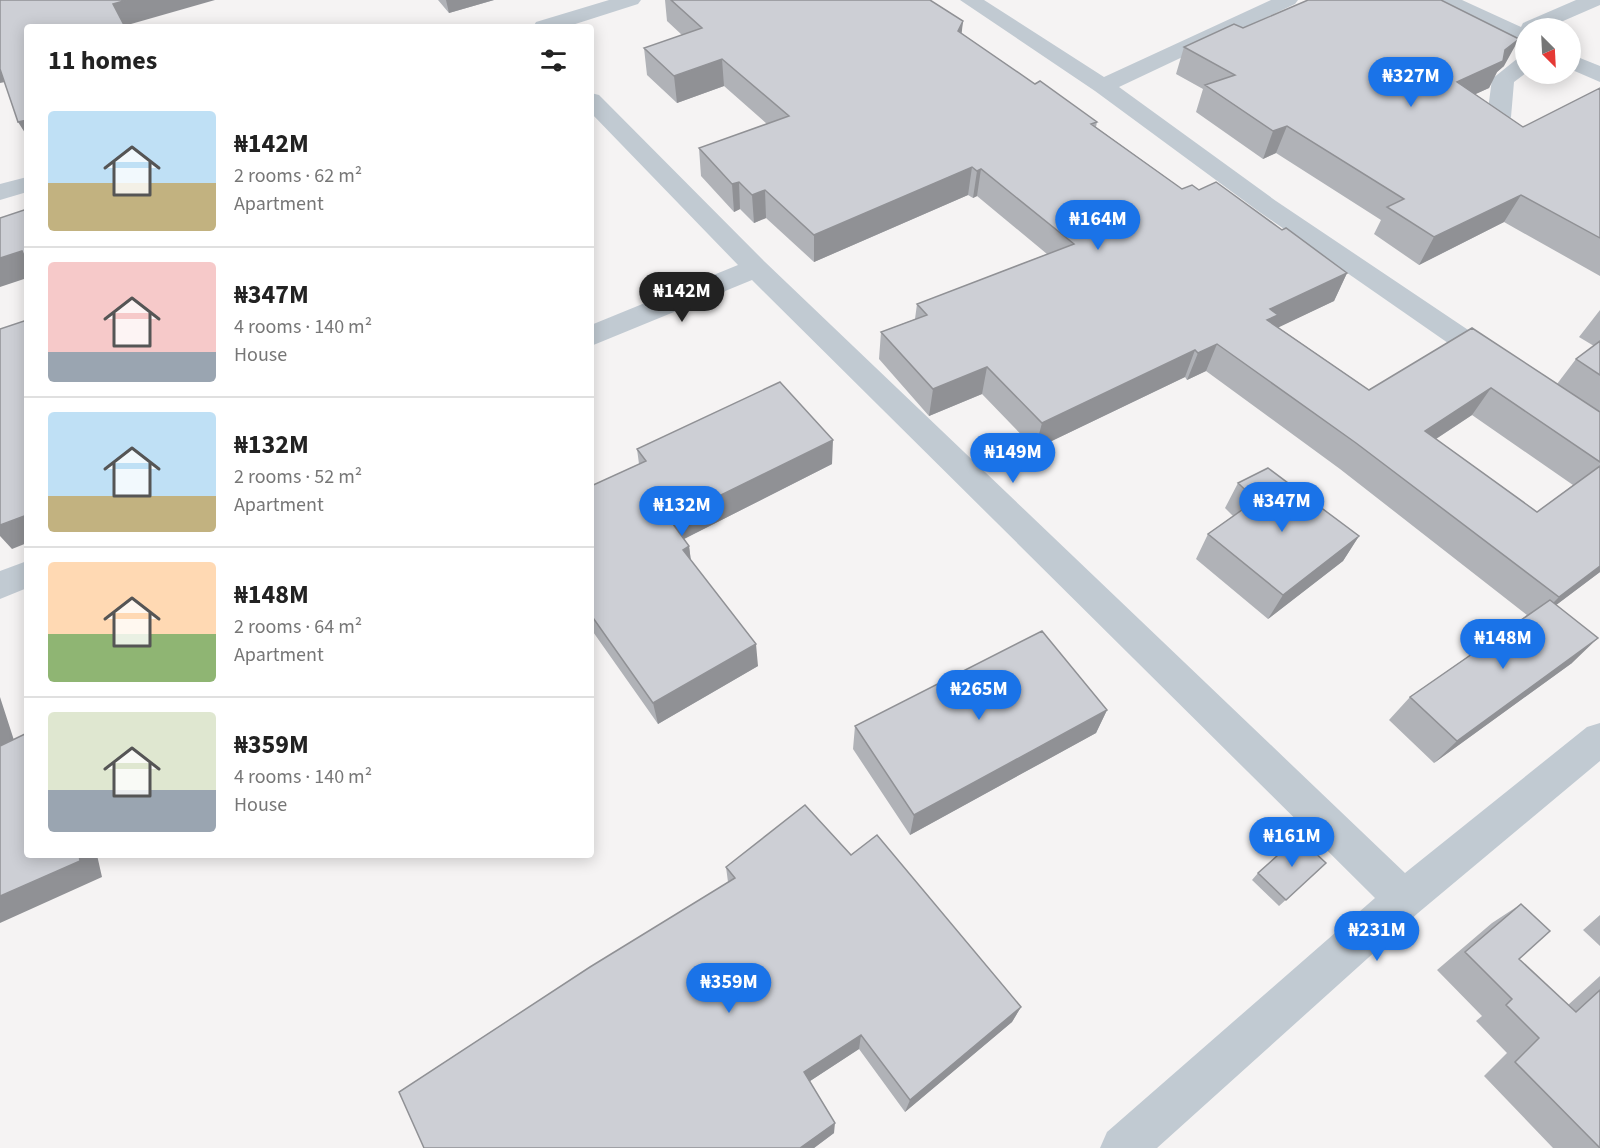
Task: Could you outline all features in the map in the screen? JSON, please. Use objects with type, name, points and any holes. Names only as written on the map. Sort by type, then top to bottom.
[{"type":"street","points":[[554,24],[631,0]]},
{"type":"street","points":[[970,0],[1103,86],[1267,206],[1512,374]]},
{"type":"street","points":[[1103,86],[1288,0]]},
{"type":"street","points":[[1445,0],[1515,29]]},
{"type":"street","points":[[1556,18],[1593,0]]},
{"type":"street","points":[[1581,66],[1600,75]]},
{"type":"street","points":[[1499,117],[1503,79],[1515,71]]},
{"type":"street","points":[[594,103],[756,268],[1404,899]]},
{"type":"street","points":[[0,192],[24,185]]},
{"type":"street","points":[[594,335],[756,268]]},
{"type":"street","points":[[0,585],[24,575]]},
{"type":"street","points":[[1123,1148],[1404,899],[1600,739]]},
{"type":"building","points":[[0,0],[127,0],[113,4],[123,24],[24,24],[24,121],[18,122],[0,69]]},
{"type":"building","points":[[671,0],[930,0],[963,21],[958,31],[1035,84],[1040,81],[1097,122],[1091,124],[1182,189],[1192,185],[1199,190],[1216,182],[1282,230],[1286,228],[1347,273],[1270,309],[1278,315],[1267,320],[1369,390],[1472,328],[1600,412],[1600,462],[1491,388],[1425,431],[1537,512],[1600,466],[1600,566],[1559,597],[1356,443],[1217,344],[1198,353],[1195,350],[1042,423],[987,367],[933,389],[881,332],[927,315],[917,304],[1074,244],[981,169],[977,171],[972,167],[814,235],[765,190],[752,195],[739,182],[732,184],[699,148],[789,116],[722,59],[674,76],[644,48],[702,28]]},
{"type":"building","points":[[1308,0],[1441,0],[1515,37],[1515,42],[1505,50],[1503,61],[1457,82],[1523,127],[1600,88],[1600,238],[1521,195],[1434,237],[1387,207],[1404,199],[1287,126],[1273,131],[1205,85],[1235,75],[1184,47],[1234,24],[1243,28]]},
{"type":"building","points":[[24,210],[24,256],[22,251],[0,258],[0,218]]},
{"type":"building","points":[[24,321],[24,516],[0,525],[0,329]]},
{"type":"building","points":[[1600,341],[1600,375],[1576,359]]},
{"type":"building","points":[[780,382],[833,440],[670,520],[689,546],[683,550],[756,644],[653,703],[594,619],[594,485],[646,461],[637,449]]},
{"type":"building","points":[[1268,468],[1359,536],[1283,595],[1208,534],[1256,500],[1238,483]]},
{"type":"building","points":[[1550,600],[1598,638],[1457,741],[1410,697]]},
{"type":"building","points":[[1042,631],[1107,710],[914,815],[855,726]]},
{"type":"building","points":[[24,734],[24,858],[80,858],[80,861],[0,896],[0,746]]},
{"type":"building","points":[[805,805],[851,855],[877,835],[1021,1007],[910,1100],[861,1035],[804,1072],[835,1123],[800,1148],[424,1148],[399,1092],[590,967],[735,878],[726,867]]},
{"type":"building","points":[[1298,837],[1326,863],[1286,900],[1258,873]]},
{"type":"building","points":[[1521,904],[1550,931],[1519,959],[1576,1012],[1600,990],[1600,1148],[1515,1062],[1539,1038],[1506,1005],[1512,999],[1465,952]]}]
